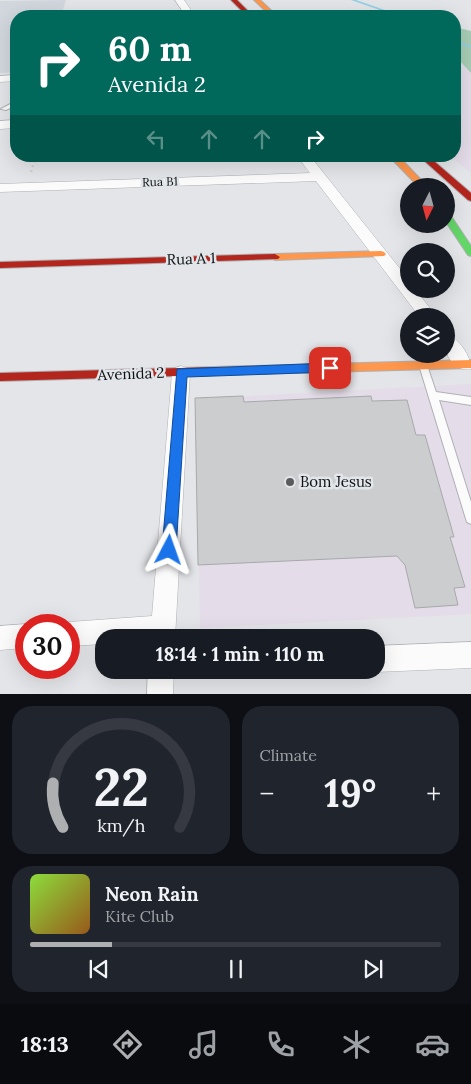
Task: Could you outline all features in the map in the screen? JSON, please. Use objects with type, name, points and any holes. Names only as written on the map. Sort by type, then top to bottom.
[{"type":"street","points":[[234,0],[244,10]]},
{"type":"street","points":[[257,0],[268,10]]},
{"type":"street","points":[[308,162],[422,308]]},
{"type":"street","points":[[399,162],[415,178]]},
{"type":"street","points":[[430,162],[471,198]]},
{"type":"street","name":"Rua B1","points":[[0,188],[320,177]]},
{"type":"street","points":[[455,229],[471,253]]},
{"type":"street","name":"Rua A 1","points":[[0,265],[381,254]]},
{"type":"street","points":[[455,350],[468,364]]},
{"type":"street","name":"Avenida 2","points":[[0,377],[468,364]]},
{"type":"street","points":[[163,629],[181,373]]},
{"type":"street","points":[[80,634],[95,634]]},
{"type":"street","points":[[0,638],[15,637]]},
{"type":"street","points":[[385,659],[471,655]]},
{"type":"street","points":[[160,694],[161,679]]},
{"type":"lane","points":[[4,109],[10,106]]},
{"type":"lane","points":[[423,365],[471,518]]},
{"type":"lane","points":[[432,395],[471,401]]},
{"type":"shaded area","points":[[66,0],[63,10],[10,10],[10,72],[0,73],[0,1]]},
{"type":"shaded area","points":[[461,62],[471,73],[471,173],[457,162],[461,162]]},
{"type":"shaded area","points":[[471,384],[471,614],[200,628],[196,399]]},
{"type":"green space","points":[[461,28],[471,31],[471,73],[461,62]]},
{"type":"building","name":"Bom Jesus","points":[[243,396],[244,402],[371,396],[372,401],[407,400],[416,435],[425,435],[454,537],[450,537],[465,587],[454,588],[458,605],[415,608],[405,565],[397,556],[198,565],[195,398]]},
{"type":"waterway","points":[[353,0],[382,10]]},
{"type":"waterway","points":[[461,43],[471,47]]},
{"type":"traffic: fast","points":[[455,229],[471,253]]},
{"type":"traffic: slow","points":[[257,0],[268,10]]},
{"type":"traffic: slow","points":[[399,162],[415,178]]},
{"type":"traffic: slow","points":[[275,257],[381,254]]},
{"type":"traffic: slow","points":[[214,371],[471,364]]},
{"type":"traffic: jam","points":[[234,0],[244,10]]},
{"type":"traffic: jam","points":[[430,162],[471,198]]},
{"type":"traffic: jam","points":[[0,265],[275,257]]},
{"type":"traffic: jam","points":[[0,377],[214,371]]},
{"type":"place","name":"Bom Jesus","points":[[290,482]]},
{"type":"route","points":[[169,550],[181,373],[330,368]]}]
